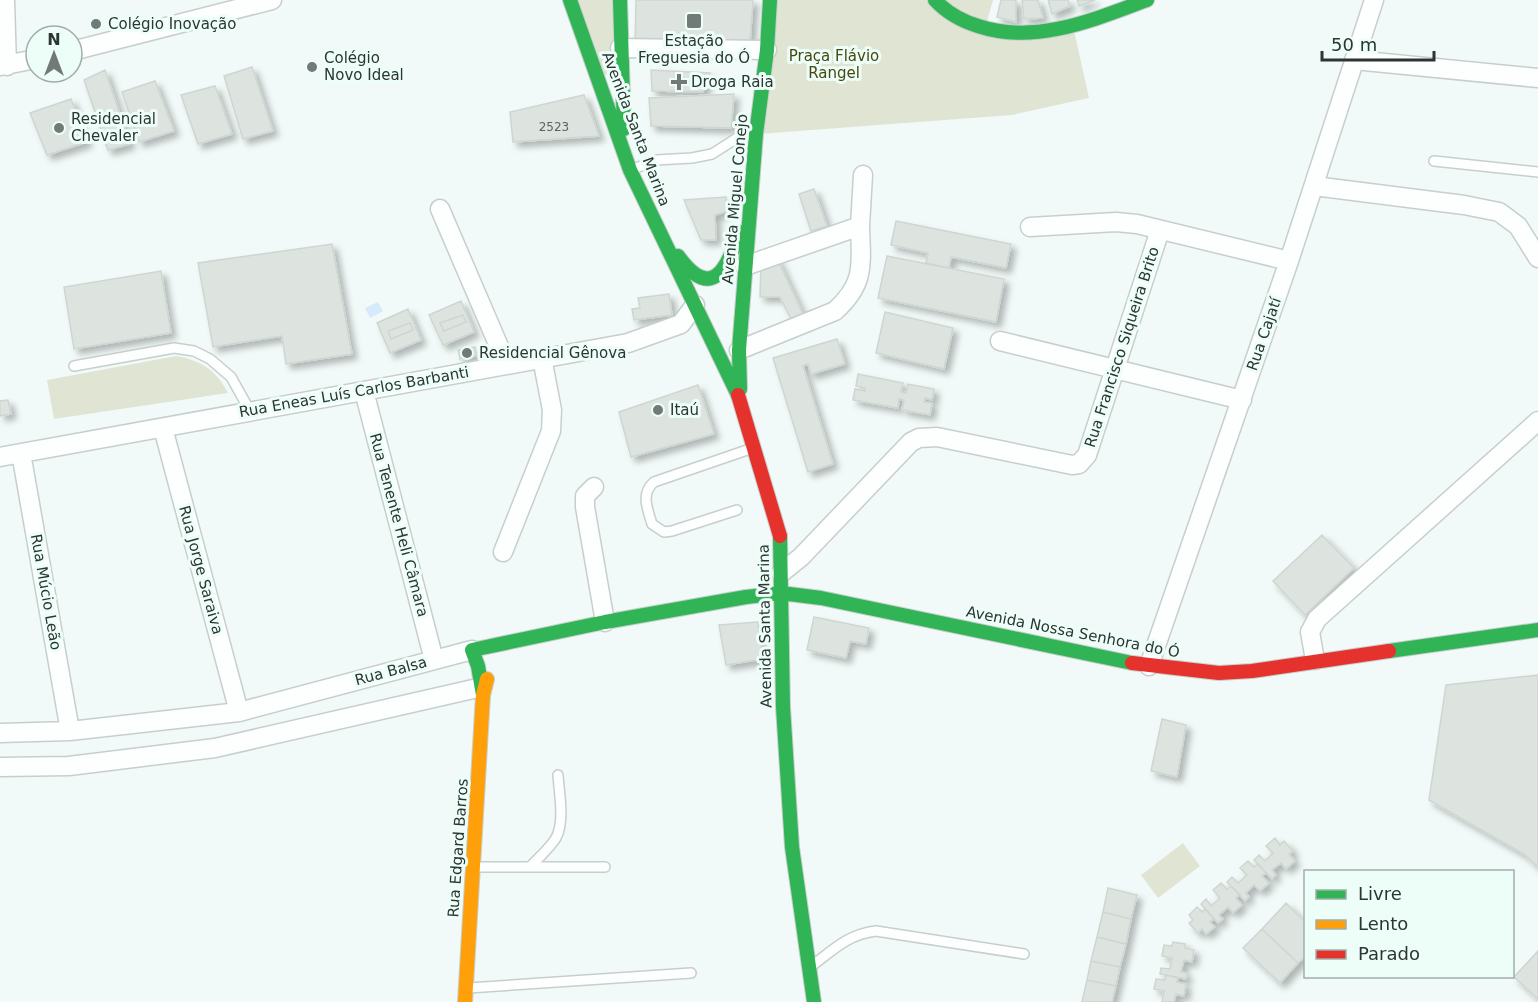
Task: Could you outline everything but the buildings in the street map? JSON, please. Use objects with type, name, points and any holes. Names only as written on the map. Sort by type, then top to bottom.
[{"type":"main road","name":"Avenida Santa Marina","points":[[570,0],[628,165],[741,401],[780,536],[783,706],[792,847],[814,1002]]},
{"type":"main road","points":[[620,0],[620,48],[628,165]]},
{"type":"main road","name":"Avenida Miguel Conejo","points":[[741,401],[738,350],[770,0]]},
{"type":"main road","points":[[934,0],[957,17],[973,25],[1012,34],[1043,33],[1072,26],[1147,0]]},
{"type":"main road","points":[[666,248],[676,253],[686,270],[696,278],[712,279],[724,267],[735,249],[740,232],[749,221]]},
{"type":"main road","name":"Avenida Nossa Senhora do Ó","points":[[781,593],[821,598],[1149,666],[1219,673],[1538,630]]},
{"type":"main road","name":"Rua Balsa","points":[[472,650],[605,622],[781,593]]},
{"type":"main road","name":"Rua Edgard Barros","points":[[465,995],[483,691],[495,644]]},
{"type":"main road","name":"Rua Edgard Barros","points":[[472,650],[483,691]]},
{"type":"street","points":[[5,0],[3,66],[24,62]]},
{"type":"street","points":[[84,48],[272,0]]},
{"type":"street","name":"Rua Cajatí","points":[[1149,666],[1289,261],[1374,0]]},
{"type":"street","points":[[620,48],[767,51]]},
{"type":"street","points":[[1354,60],[1538,78]]},
{"type":"street","points":[[738,350],[835,311],[847,300],[856,287],[861,270],[860,226],[863,176]]},
{"type":"street","points":[[1314,186],[1464,205],[1499,212],[1518,226],[1538,258]]},
{"type":"street","points":[[440,209],[507,365]]},
{"type":"street","points":[[1030,227],[1116,222],[1137,224],[1289,261]]},
{"type":"street","points":[[745,266],[860,226]]},
{"type":"street","name":"Rua Francisco Siqueira Brito","points":[[781,573],[801,558],[911,442],[919,438],[937,437],[1072,465],[1079,464],[1087,455],[1160,230]]},
{"type":"street","name":"Rua Eneas Luís Carlos Barbanti","points":[[0,457],[628,343],[681,324],[695,305]]},
{"type":"street","points":[[1000,341],[1242,400]]},
{"type":"street","points":[[502,552],[551,431],[552,410],[542,358]]},
{"type":"street","name":"Rua Tenente Heli Câmara","points":[[364,391],[434,660]]},
{"type":"street","points":[[1315,660],[1310,632],[1317,619],[1538,421]]},
{"type":"street","name":"Rua Jorge Saraiva","points":[[163,428],[239,712]]},
{"type":"street","name":"Rua Múcio Leão","points":[[21,453],[70,731]]},
{"type":"street","points":[[594,487],[585,496],[585,507],[605,622]]},
{"type":"street","name":"Rua Balsa","points":[[0,733],[70,731],[239,712],[472,650]]},
{"type":"street","points":[[0,767],[69,766],[215,748],[483,691]]},
{"type":"lane","points":[[628,165],[712,154],[737,138],[756,134]]},
{"type":"lane","points":[[1434,161],[1538,172]]},
{"type":"lane","points":[[74,366],[174,348],[194,351],[215,363],[231,377],[250,411]]},
{"type":"lane","points":[[737,510],[664,532],[652,524],[646,494],[648,487],[654,482],[753,448]]},
{"type":"lane","points":[[530,867],[555,839],[559,831],[558,775]]},
{"type":"lane","points":[[473,867],[605,867]]},
{"type":"lane","points":[[810,967],[850,937],[876,931],[1023,954]]},
{"type":"lane","points":[[465,995],[691,973]]},
{"type":"green space","points":[[570,0],[620,0],[616,77],[596,73]]},
{"type":"green space","name":"Praça Flávio Rangel","points":[[772,0],[993,0],[986,25],[1073,26],[1089,98],[1012,115],[759,134]]},
{"type":"green space","points":[[176,356],[193,360],[207,368],[219,378],[228,393],[54,419],[47,380]]},
{"type":"green space","points":[[1183,843],[1200,866],[1158,898],[1141,875]]},
{"type":"water","points":[[378,302],[383,311],[370,318],[365,308]]},
{"type":"traffic: fast","points":[[570,0],[630,170],[738,395]]},
{"type":"traffic: fast","points":[[620,0],[624,129]]},
{"type":"traffic: fast","points":[[740,389],[739,350],[756,134],[767,50],[770,0]]},
{"type":"traffic: fast","points":[[935,0],[949,12],[972,24],[999,31],[1021,33],[1064,28],[1147,0]]},
{"type":"traffic: fast","points":[[678,256],[700,277],[716,276],[729,259],[739,232]]},
{"type":"traffic: fast","points":[[780,536],[783,707],[792,847],[814,1002]]},
{"type":"traffic: fast","points":[[483,695],[478,666],[472,650],[605,622],[781,593],[821,598],[1132,663]]},
{"type":"traffic: fast","points":[[1389,651],[1538,630]]},
{"type":"traffic: slow","points":[[465,1002],[483,695],[487,679]]},
{"type":"traffic: jam","points":[[738,395],[780,536]]},
{"type":"traffic: jam","points":[[1132,663],[1219,673],[1252,671],[1389,651]]},
{"type":"place","name":"Estação Freguesia do Ó","points":[[694,21]]},
{"type":"place","name":"Colégio Inovação","points":[[96,24]]},
{"type":"place","name":"Colégio Novo Ideal","points":[[312,67]]},
{"type":"place","name":"Droga Raia","points":[[679,82]]},
{"type":"place","name":"Residencial Chevaler","points":[[59,128]]},
{"type":"place","name":"Residencial Gênova","points":[[467,353]]},
{"type":"place","name":"Itaú","points":[[658,410]]}]
